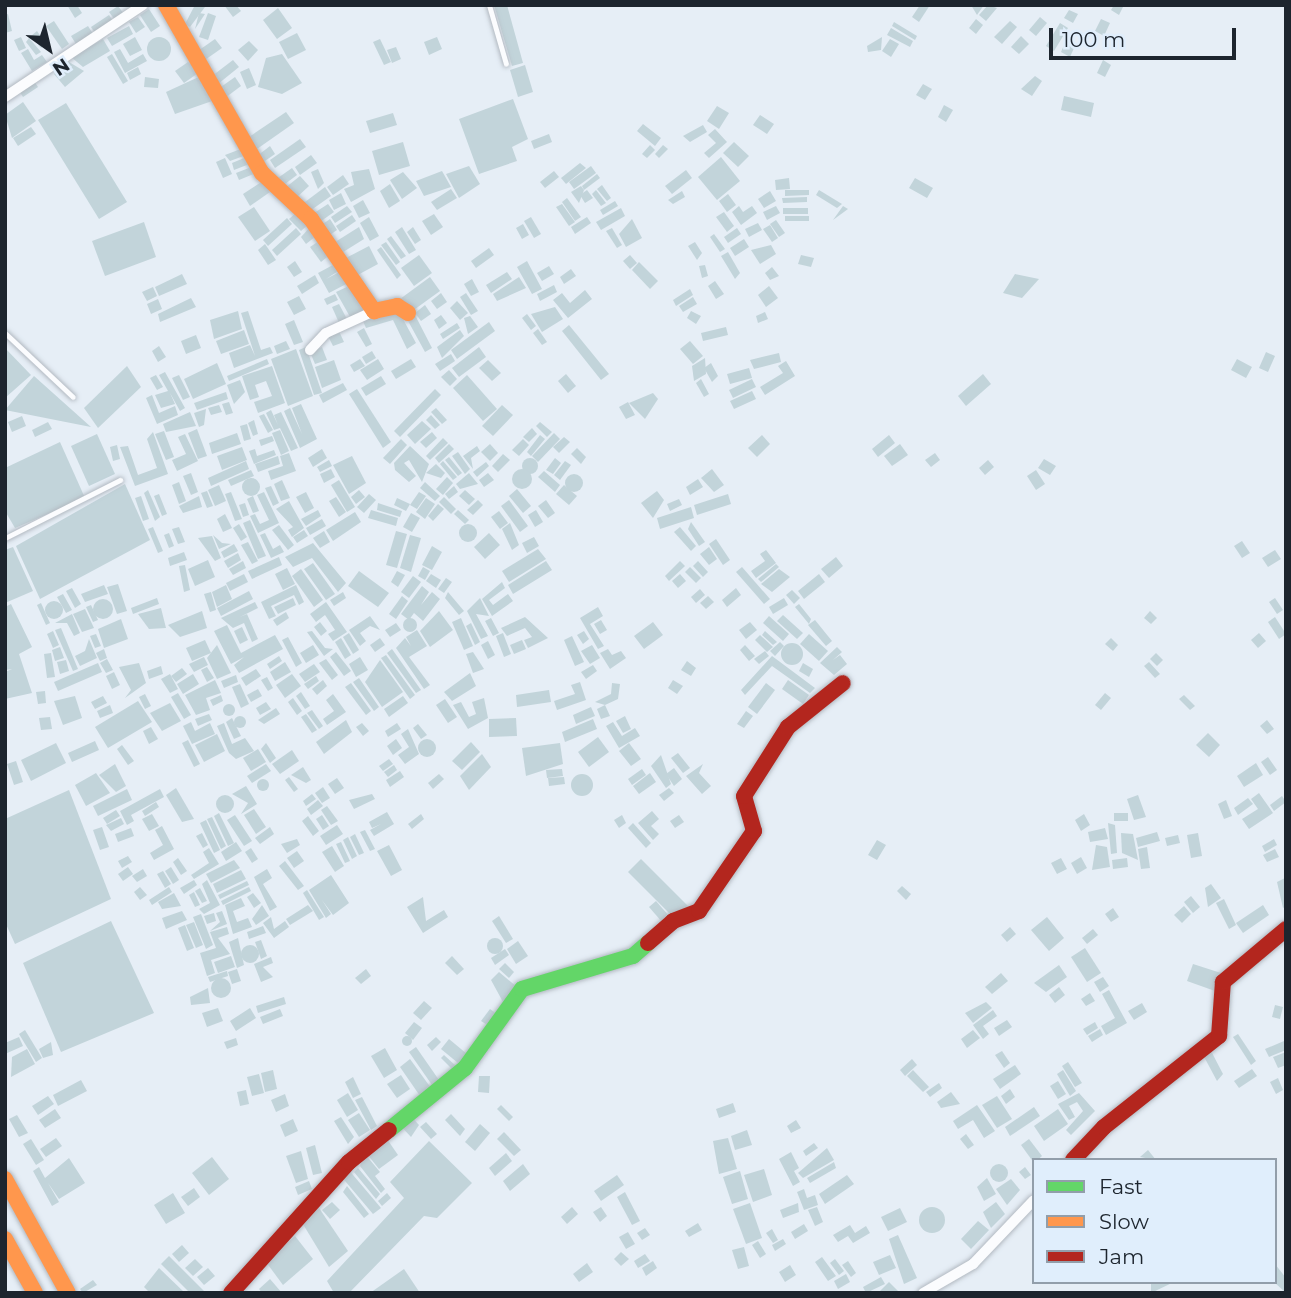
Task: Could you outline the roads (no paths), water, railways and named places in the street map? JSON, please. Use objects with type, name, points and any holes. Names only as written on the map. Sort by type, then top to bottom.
[{"type":"main road","points":[[166,5],[173,27],[262,173],[311,219],[374,311],[400,306],[408,313]]},
{"type":"main road","points":[[231,1293],[349,1162],[465,1068],[522,989],[633,956],[673,921],[699,911],[754,831],[744,796],[788,727],[843,682]]},
{"type":"main road","points":[[1075,1158],[1114,1119],[1219,1037],[1223,982],[1286,929]]},
{"type":"main road","points":[[5,1179],[68,1293]]},
{"type":"main road","points":[[5,1239],[35,1293]]},
{"type":"street","points":[[5,97],[143,5]]},
{"type":"street","points":[[310,349],[326,333],[374,311]]},
{"type":"street","points":[[923,1293],[974,1264],[1032,1202]]},
{"type":"lane","points":[[489,5],[506,64]]},
{"type":"lane","points":[[5,333],[73,397]]},
{"type":"lane","points":[[5,538],[120,480]]}]
